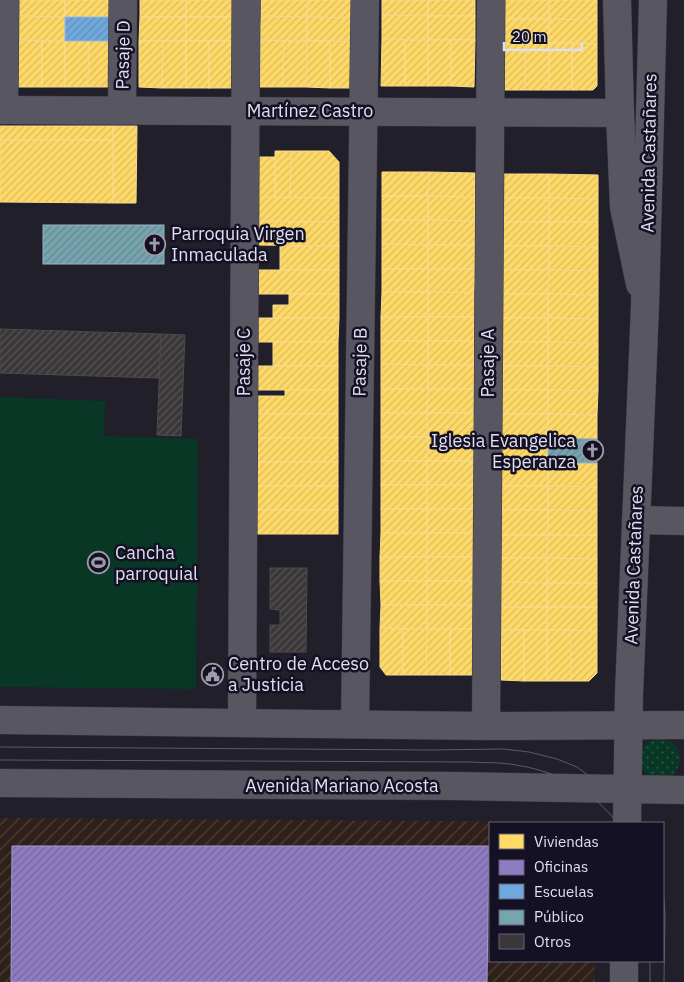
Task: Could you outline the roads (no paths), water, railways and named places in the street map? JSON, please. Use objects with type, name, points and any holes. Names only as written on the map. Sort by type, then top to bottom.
[{"type":"street","points":[[2,110],[5,0]]},
{"type":"street","name":"Pasaje D","points":[[122,110],[123,0]]},
{"type":"street","name":"Pasaje C","points":[[242,723],[246,0]]},
{"type":"street","name":"Pasaje B","points":[[355,724],[365,0]]},
{"type":"street","name":"Pasaje A","points":[[486,726],[491,0]]},
{"type":"street","name":"Avenida Castañares","points":[[617,0],[624,207],[645,306]]},
{"type":"street","name":"Avenida Castañares","points":[[627,822],[628,724],[645,306],[653,0]]},
{"type":"street","name":"Martínez Castro","points":[[2,110],[620,113]]},
{"type":"street","points":[[636,520],[684,521]]},
{"type":"street","points":[[0,720],[486,726],[684,725]]},
{"type":"street","name":"Avenida Mariano Acosta","points":[[0,784],[456,786],[628,791],[684,790]]},
{"type":"street","points":[[624,962],[624,982]]},
{"type":"tram line","points":[[0,747],[503,749],[529,752],[557,759],[577,767],[608,790],[637,822]]},
{"type":"tram line","points":[[0,760],[505,763],[531,768],[559,777],[597,801],[616,822]]},
{"type":"tram line","points":[[664,900],[664,982]]},
{"type":"tram line","points":[[650,962],[650,982]]},
{"type":"place","name":"Parroquia Virgen Inmaculada","points":[[155,244]]},
{"type":"place","name":"Iglesia Evangelica Esperanza","points":[[592,451]]},
{"type":"place","name":"Cancha parroquial","points":[[99,563]]},
{"type":"place","name":"Centro de Acceso a Justicia","points":[[212,674]]}]
